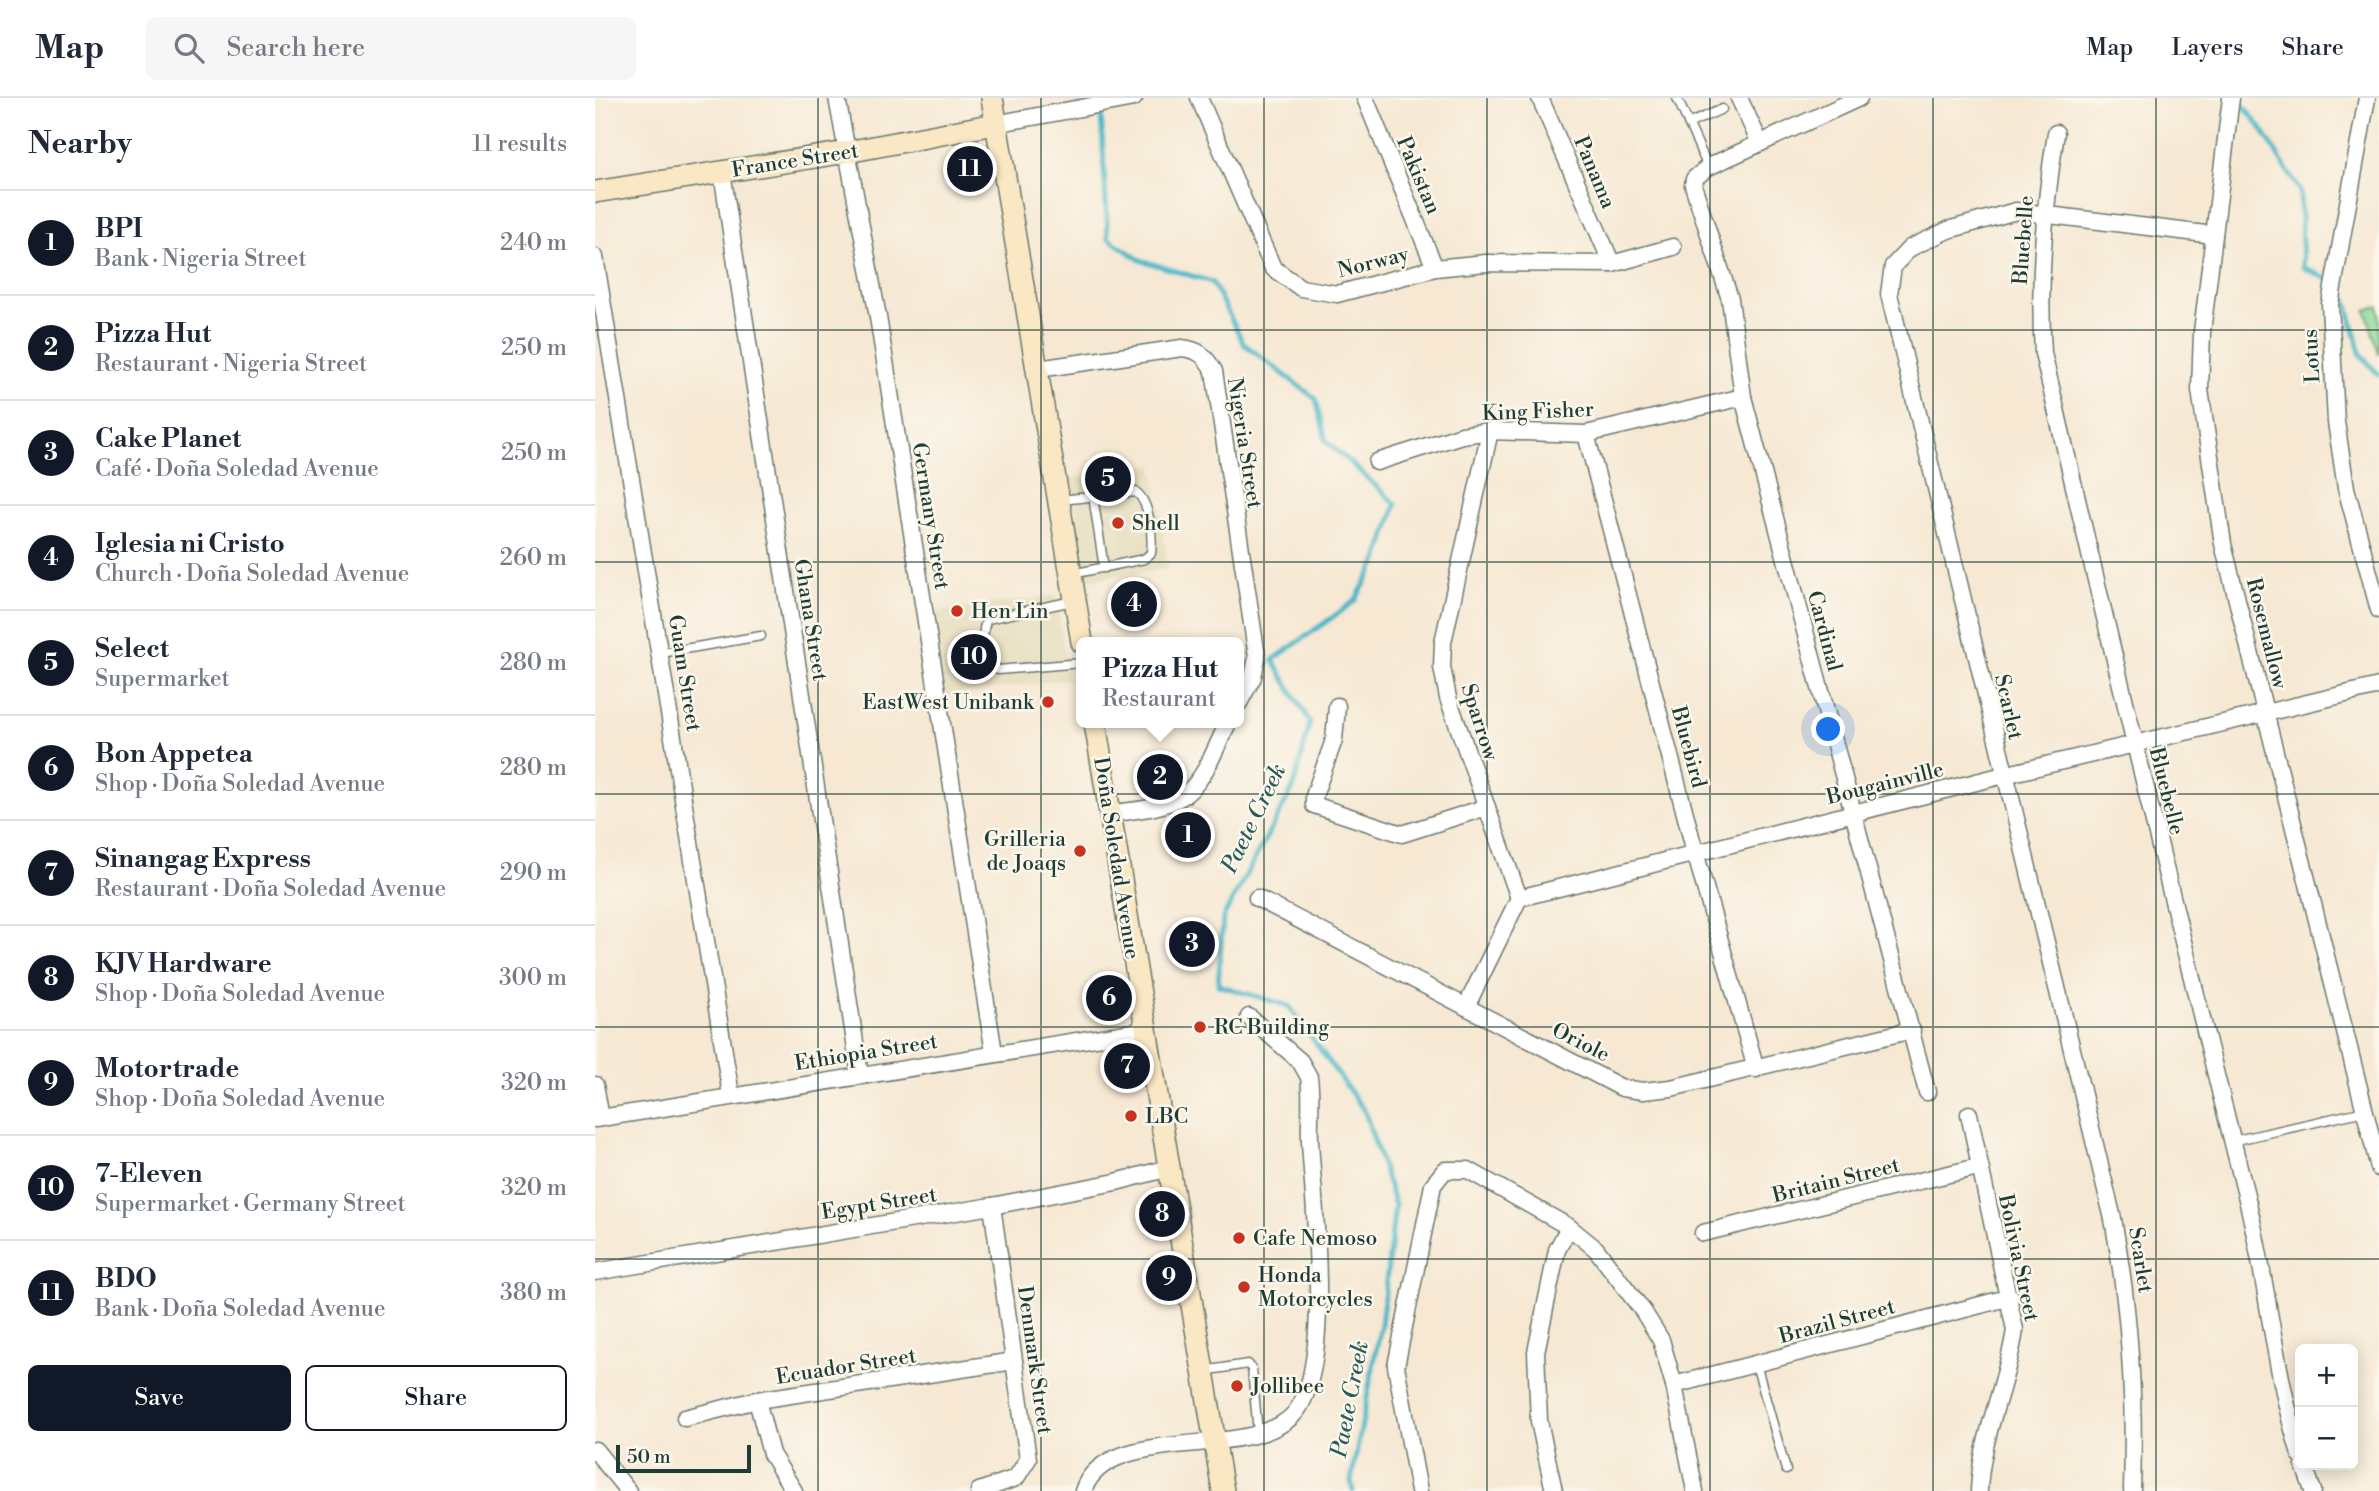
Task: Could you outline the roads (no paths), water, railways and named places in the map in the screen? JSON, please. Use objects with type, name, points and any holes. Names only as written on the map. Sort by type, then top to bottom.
[{"type":"main road","points":[[992,98],[1081,637]]},
{"type":"main road","name":"France Street","points":[[595,192],[847,152],[995,124]]},
{"type":"main road","name":"Doña Soledad Avenue","points":[[1096,728],[1223,1491]]},
{"type":"street","name":"Germany Street","points":[[837,98],[878,317],[994,1053]]},
{"type":"street","points":[[995,124],[1134,98]]},
{"type":"street","name":"Norway","points":[[1199,98],[1273,268],[1300,288],[1337,294],[1435,268],[1486,264],[1612,264],[1673,247]]},
{"type":"street","name":"Pakistan","points":[[1365,98],[1435,268]]},
{"type":"street","name":"Panama","points":[[1540,98],[1612,264]]},
{"type":"street","points":[[1739,98],[1760,143]]},
{"type":"street","points":[[1708,167],[1859,98]]},
{"type":"street","name":"Rosemallow","points":[[2231,98],[2202,332],[2200,390],[2223,544],[2379,1168]]},
{"type":"street","name":"Lotus","points":[[2367,98],[2337,251],[2330,304],[2334,397],[2346,488],[2379,610]]},
{"type":"street","name":"Bluebelle","points":[[2056,133],[2043,213],[2040,307],[2043,353],[2134,744],[2258,1243],[2283,1401],[2295,1438]]},
{"type":"street","name":"Cardinal","points":[[1708,167],[1694,179],[1693,185],[1730,299],[1743,397],[1927,1092]]},
{"type":"street","name":"Ghana Street","points":[[722,172],[860,1075]]},
{"type":"street","name":"Scarlet","points":[[2132,1491],[2135,1408],[2130,1322],[2118,1243],[1889,294],[1893,266],[1910,248],[1985,217],[2016,211],[2214,235]]},
{"type":"street","name":"Guam Street","points":[[595,257],[731,1095]]},
{"type":"street","name":"Nigeria Street","points":[[1038,369],[1182,348],[1195,349],[1214,371],[1257,657],[1253,677],[1244,694]]},
{"type":"street","name":"King Fisher","points":[[1377,462],[1462,435],[1490,431],[1586,434],[1743,397]]},
{"type":"street","name":"Sparrow","points":[[1490,431],[1444,642],[1442,667],[1448,698],[1518,898]]},
{"type":"street","name":"Bluebird","points":[[1586,434],[1695,852],[1756,1069]]},
{"type":"street","name":"Bougainville","points":[[1518,898],[2004,775],[2379,686]]},
{"type":"street","points":[[1337,706],[1334,740],[1314,796],[1314,805],[1402,834],[1487,807]]},
{"type":"street","points":[[1110,814],[1160,805],[1180,798],[1190,790],[1226,728]]},
{"type":"street","name":"Oriole","points":[[1257,898],[1622,1088],[1643,1091],[1671,1088],[1912,1030]]},
{"type":"street","points":[[1466,1007],[1518,898]]},
{"type":"street","points":[[1083,1491],[1097,1469],[1110,1460],[1132,1453],[1258,1433],[1286,1421],[1303,1399],[1317,1331],[1318,1294],[1309,1077],[1300,1061],[1249,1017]]},
{"type":"street","name":"Ethiopia Street","points":[[598,1118],[1145,1030]]},
{"type":"street","points":[[595,1085],[598,1118]]},
{"type":"street","name":"Bolivia Street","points":[[1969,1114],[1978,1167],[2011,1297],[2015,1330],[2011,1360],[1984,1450],[1979,1491]]},
{"type":"street","name":"Britain Street","points":[[1703,1233],[1978,1167]]},
{"type":"street","name":"Egypt Street","points":[[595,1272],[992,1206],[1116,1182],[1169,1168]]},
{"type":"street","points":[[1419,1491],[1396,1366],[1433,1185],[1445,1170],[1468,1170],[1569,1227],[1596,1250],[1643,1311],[1661,1340],[1675,1385],[1695,1491]]},
{"type":"street","name":"Denmark Street","points":[[979,1491],[1016,1478],[1028,1459],[992,1206]]},
{"type":"street","points":[[1554,1491],[1539,1421],[1536,1352],[1557,1250],[1569,1227]]},
{"type":"street","name":"Brazil Street","points":[[1675,1385],[2011,1297]]},
{"type":"street","name":"Ecuador Street","points":[[685,1418],[757,1401],[1014,1361]]},
{"type":"street","points":[[757,1401],[771,1454],[794,1491]]},
{"type":"street","points":[[595,1450],[628,1491]]},
{"type":"street","points":[[2306,1470],[2313,1491]]},
{"type":"lane","points":[[1677,98],[1708,167]]},
{"type":"lane","points":[[1688,124],[1722,109]]},
{"type":"lane","points":[[1060,500],[1136,492],[1143,497],[1153,543],[1151,553],[1144,559],[1072,574]]},
{"type":"lane","points":[[1093,496],[1104,568]]},
{"type":"lane","points":[[1076,601],[991,617],[985,622],[983,631],[986,656],[998,670],[1076,663]]},
{"type":"lane","points":[[661,653],[761,636]]},
{"type":"lane","points":[[2232,1141],[2365,1111]]},
{"type":"lane","points":[[1203,1370],[1248,1364],[1252,1370],[1258,1433]]},
{"type":"lane","points":[[1756,1364],[1786,1470]]},
{"type":"waterway","name":"Paete Creek","points":[[2237,98],[2259,125],[2300,191],[2303,267],[2331,281]]},
{"type":"waterway","name":"Paete Creek","points":[[1101,112],[1108,238],[1140,260],[1212,282],[1244,344],[1316,399],[1326,441],[1396,504],[1378,560],[1355,601],[1273,660],[1310,722],[1294,786],[1223,918],[1218,985],[1289,1006],[1365,1112],[1395,1205],[1381,1325],[1351,1481],[1353,1491]]},
{"type":"waterway","name":"Paete Creek","points":[[2338,288],[2346,298],[2361,355],[2379,375]]},
{"type":"place","name":"BDO","points":[[970,169]]},
{"type":"place","name":"Select","points":[[1108,479]]},
{"type":"place","name":"Shell","points":[[1118,523]]},
{"type":"place","name":"Iglesia ni Cristo","points":[[1134,604]]},
{"type":"place","name":"Hen Lin","points":[[957,611]]},
{"type":"place","name":"7-Eleven","points":[[974,657]]},
{"type":"place","name":"EastWest Unibank","points":[[1048,702]]},
{"type":"place","name":"Pizza Hut","points":[[1160,777]]},
{"type":"place","name":"BPI","points":[[1188,835]]},
{"type":"place","name":"Grilleria de Joaqs","points":[[1080,851]]},
{"type":"place","name":"Cake Planet","points":[[1192,944]]},
{"type":"place","name":"Bon Appetea","points":[[1109,998]]},
{"type":"place","name":"RC Building","points":[[1200,1027]]},
{"type":"place","name":"Sinangag Express","points":[[1127,1066]]},
{"type":"place","name":"LBC","points":[[1131,1116]]},
{"type":"place","name":"KJV Hardware","points":[[1162,1214]]},
{"type":"place","name":"Cafe Nemoso","points":[[1239,1238]]},
{"type":"place","name":"Motortrade","points":[[1169,1278]]},
{"type":"place","name":"Honda Motorcycles","points":[[1244,1287]]},
{"type":"place","name":"Jollibee","points":[[1237,1386]]}]
